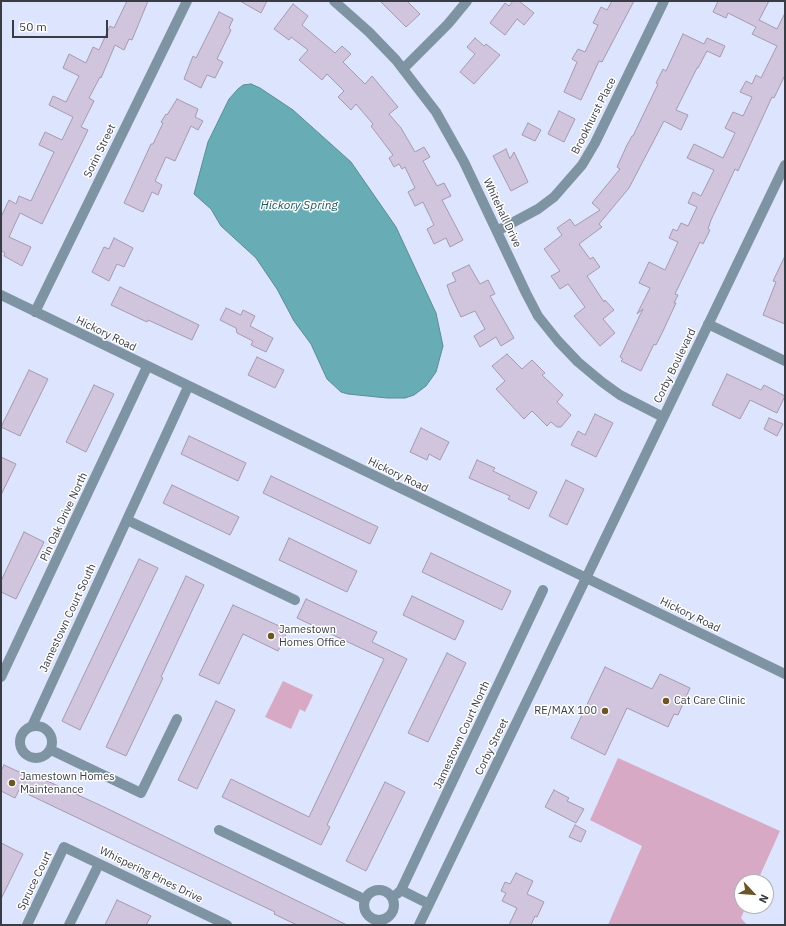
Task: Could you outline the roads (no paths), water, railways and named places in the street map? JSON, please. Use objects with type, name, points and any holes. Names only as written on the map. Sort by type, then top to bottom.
[{"type":"street","name":"Sorin Street","points":[[35,312],[187,1]]},
{"type":"street","name":"Whitehall Drive","points":[[334,1],[368,32],[403,69],[436,112],[464,162],[538,316],[558,341],[578,362],[602,382],[620,395],[663,417]]},
{"type":"street","points":[[403,69],[448,24],[467,1]]},
{"type":"street","name":"Brookhurst Place","points":[[497,231],[538,209],[554,197],[582,165],[595,143],[664,1]]},
{"type":"street","name":"Corby Boulevard","points":[[586,579],[785,165]]},
{"type":"street","name":"Hickory Road","points":[[1,295],[188,387],[785,674]]},
{"type":"street","points":[[708,324],[785,361]]},
{"type":"street","name":"Pin Oak Drive North","points":[[1,677],[147,367]]},
{"type":"street","name":"Jamestown Court South","points":[[51,750],[46,756],[36,759],[26,756],[20,747],[21,736],[32,726],[188,387]]},
{"type":"street","points":[[127,520],[295,600]]},
{"type":"street","name":"Corby Street","points":[[419,925],[586,579]]},
{"type":"street","name":"Jamestown Court North","points":[[364,899],[364,909],[370,918],[379,920],[384,919],[392,912],[394,908],[393,898],[401,890],[543,590]]},
{"type":"street","points":[[32,726],[38,726],[48,731],[53,741],[51,750],[141,793],[176,719]]},
{"type":"street","points":[[219,830],[364,899],[371,891],[376,890],[385,891],[393,898]]},
{"type":"street","name":"Whispering Pines Drive","points":[[64,847],[227,925]]},
{"type":"street","name":"Spruce Court","points":[[27,925],[64,847]]},
{"type":"street","points":[[69,925],[99,864]]},
{"type":"street","points":[[401,890],[429,904]]},
{"type":"water","name":"Hickory Spring","points":[[251,84],[260,88],[293,110],[351,162],[396,227],[436,313],[443,346],[436,372],[426,386],[414,395],[405,398],[387,398],[341,392],[327,379],[311,344],[294,321],[277,289],[256,258],[221,226],[211,209],[194,194],[208,142],[229,99],[243,85]]},
{"type":"place","name":"Jamestown Homes Office","points":[[271,636]]},
{"type":"place","name":"Cat Care Clinic","points":[[666,701]]},
{"type":"place","name":"RE/MAX 100","points":[[605,711]]},
{"type":"place","name":"Jamestown Homes Maintenance","points":[[12,783]]}]
